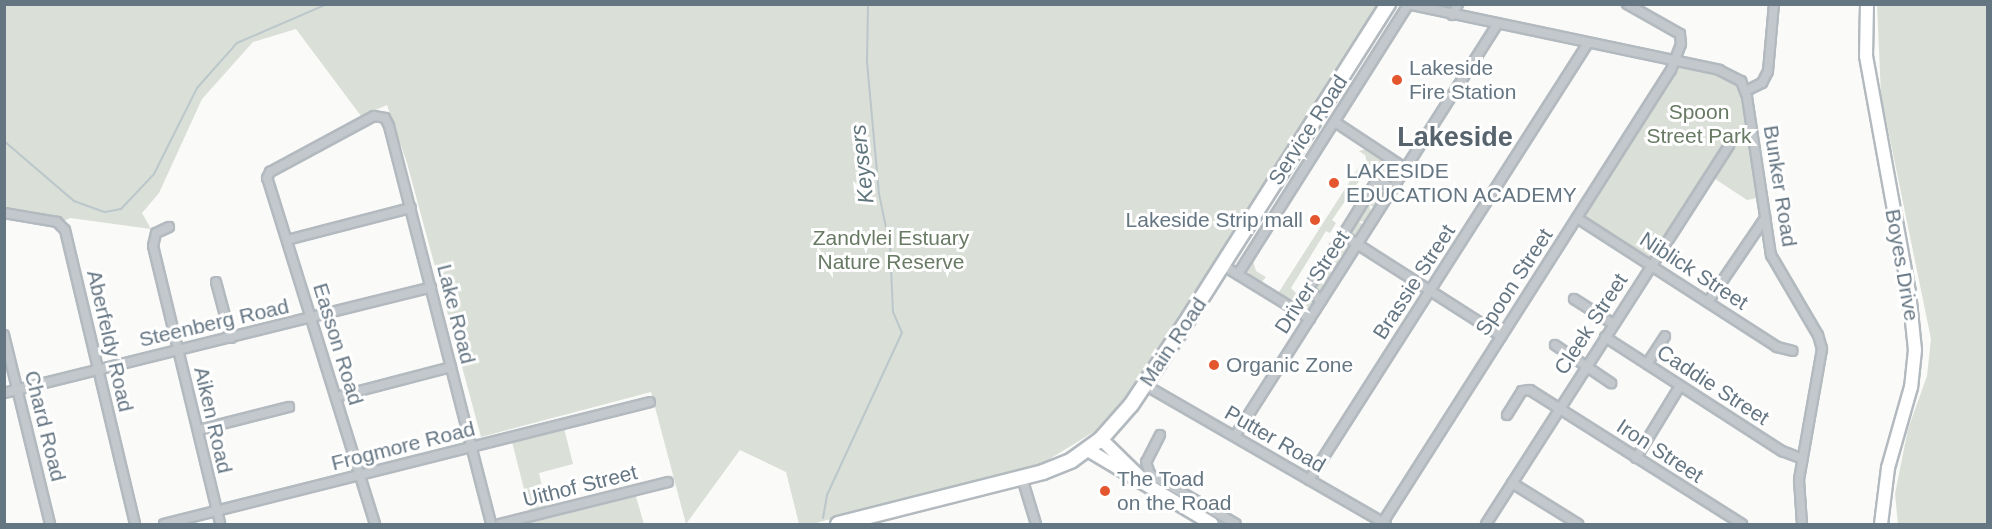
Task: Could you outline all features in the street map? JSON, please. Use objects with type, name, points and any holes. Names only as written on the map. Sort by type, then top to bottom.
[{"type":"main road","name":"Main Road","points":[[844,524],[1022,478],[1063,464],[1088,450],[1101,439],[1145,385],[1224,266],[1388,4]]},
{"type":"main road","name":"Boyes Drive","points":[[1867,4],[1866,56],[1909,292],[1915,350],[1911,387],[1891,458],[1881,525]]},
{"type":"main road","points":[[1101,439],[1157,488]]},
{"type":"main road","points":[[1088,450],[1157,488],[1211,524]]},
{"type":"street","points":[[1452,15],[1458,4]]},
{"type":"street","points":[[1627,4],[1680,34],[1681,44],[1674,61]]},
{"type":"street","points":[[1408,5],[1731,74],[1746,91],[1762,83],[1768,71],[1774,4]]},
{"type":"street","name":"Service Road","points":[[1238,274],[1408,5]]},
{"type":"street","name":"Driver Street","points":[[1235,436],[1497,24]]},
{"type":"street","name":"Brassie Street","points":[[1309,480],[1588,43]]},
{"type":"street","points":[[1359,52],[1373,61]]},
{"type":"street","name":"Spoon Street","points":[[1384,524],[1674,61]]},
{"type":"street","name":"Bunker Road","points":[[1746,91],[1771,255],[1822,345],[1822,364],[1798,494],[1802,525]]},
{"type":"street","name":"Easson Road","points":[[375,525],[268,175],[370,117],[381,116]]},
{"type":"street","name":"Lake Road","points":[[381,116],[389,126],[491,525]]},
{"type":"street","points":[[1335,122],[1406,169]]},
{"type":"street","name":"Cleek Street","points":[[1486,525],[1612,323],[1729,145]]},
{"type":"street","points":[[1321,301],[1308,288],[1346,237],[1377,180],[1393,189]]},
{"type":"street","points":[[287,240],[411,208]]},
{"type":"street","name":"Aberfeldy Road","points":[[4,213],[62,225],[135,525]]},
{"type":"street","name":"Niblick Street","points":[[1577,218],[1777,347],[1793,351]]},
{"type":"street","points":[[1708,302],[1765,218]]},
{"type":"street","name":"Aiken Road","points":[[168,227],[156,233],[153,241],[220,525]]},
{"type":"street","points":[[1346,237],[1501,336]]},
{"type":"street","points":[[1224,266],[1310,319]]},
{"type":"street","points":[[216,282],[231,338]]},
{"type":"street","name":"Steenberg Road","points":[[4,393],[431,288]]},
{"type":"street","points":[[1574,299],[1612,323]]},
{"type":"street","name":"Chard Road","points":[[4,335],[50,525]]},
{"type":"street","name":"Caddie Street","points":[[1605,336],[1788,454],[1803,459]]},
{"type":"street","points":[[1647,364],[1665,336]]},
{"type":"street","points":[[1555,345],[1611,383]]},
{"type":"street","points":[[336,397],[451,367]]},
{"type":"street","name":"Putter Road","points":[[1145,385],[1384,524]]},
{"type":"street","points":[[1636,458],[1680,386]]},
{"type":"street","name":"Iron Street","points":[[1507,415],[1524,390],[1559,408],[1742,525]]},
{"type":"street","name":"Frogmore Road","points":[[164,525],[650,402]]},
{"type":"street","points":[[198,430],[289,407]]},
{"type":"street","points":[[1160,435],[1146,462],[1157,488],[1236,525]]},
{"type":"street","points":[[1022,478],[1036,525]]},
{"type":"street","name":"Uithof Street","points":[[500,525],[669,482]]},
{"type":"street","points":[[1512,483],[1578,525]]},
{"type":"green space","name":"Zandvlei Estuary Nature Reserve","points":[[13,4],[1379,5],[1158,349],[1121,405],[1100,428],[1043,463],[812,524],[799,524],[786,472],[740,450],[686,524],[651,392],[481,437],[407,163],[387,105],[361,116],[296,29],[253,42],[202,99],[159,193],[142,213],[151,229],[70,218],[64,221],[5,209],[4,7]]},
{"type":"green space","points":[[1877,5],[1987,5],[1987,524],[1898,524],[1895,494],[1908,429],[1927,376],[1931,339],[1881,95]]},
{"type":"green space","name":"Spoon Street Park","points":[[1674,61],[1719,70],[1741,81],[1762,197],[1747,200],[1709,175],[1651,265],[1577,218]]},
{"type":"green space","points":[[1366,149],[1392,164],[1396,176],[1391,184],[1370,165],[1332,220],[1336,223],[1330,233],[1326,231],[1291,288],[1303,300],[1308,294],[1317,300],[1309,309],[1301,310],[1277,295],[1366,156],[1359,151]]},
{"type":"green space","points":[[1380,184],[1389,188],[1384,195],[1376,194],[1381,201],[1376,208],[1369,205],[1372,214],[1367,222],[1359,221],[1364,227],[1357,238],[1349,236],[1351,225],[1358,222]]},
{"type":"green space","points":[[1342,240],[1352,247],[1345,257],[1337,255],[1342,262],[1337,270],[1329,268],[1333,275],[1329,282],[1320,281],[1326,287],[1321,295],[1314,292]]},
{"type":"green space","points":[[1259,251],[1253,261],[1256,271],[1266,277],[1260,284],[1250,277],[1247,268]]},
{"type":"green space","points":[[563,424],[573,464],[539,473],[548,512],[634,490],[644,524],[508,524],[531,516],[511,438]]},
{"type":"waterway","points":[[4,141],[74,201],[105,212],[121,209],[154,174],[197,88],[237,43],[327,4]]},
{"type":"waterway","name":"Keysers","points":[[823,518],[827,495],[902,333],[893,312],[890,247],[879,194],[867,61],[868,4]]},
{"type":"place","name":"Lakeside Fire Station","points":[[1397,80]]},
{"type":"place","name":"LAKESIDE EDUCATION ACADEMY","points":[[1334,183]]},
{"type":"place","name":"Lakeside Strip mall","points":[[1315,220]]},
{"type":"place","name":"Organic Zone","points":[[1214,365]]},
{"type":"place","name":"The Toad on the Road","points":[[1105,491]]},
{"type":"district","name":"Lakeside","points":[[1455,138]]}]
